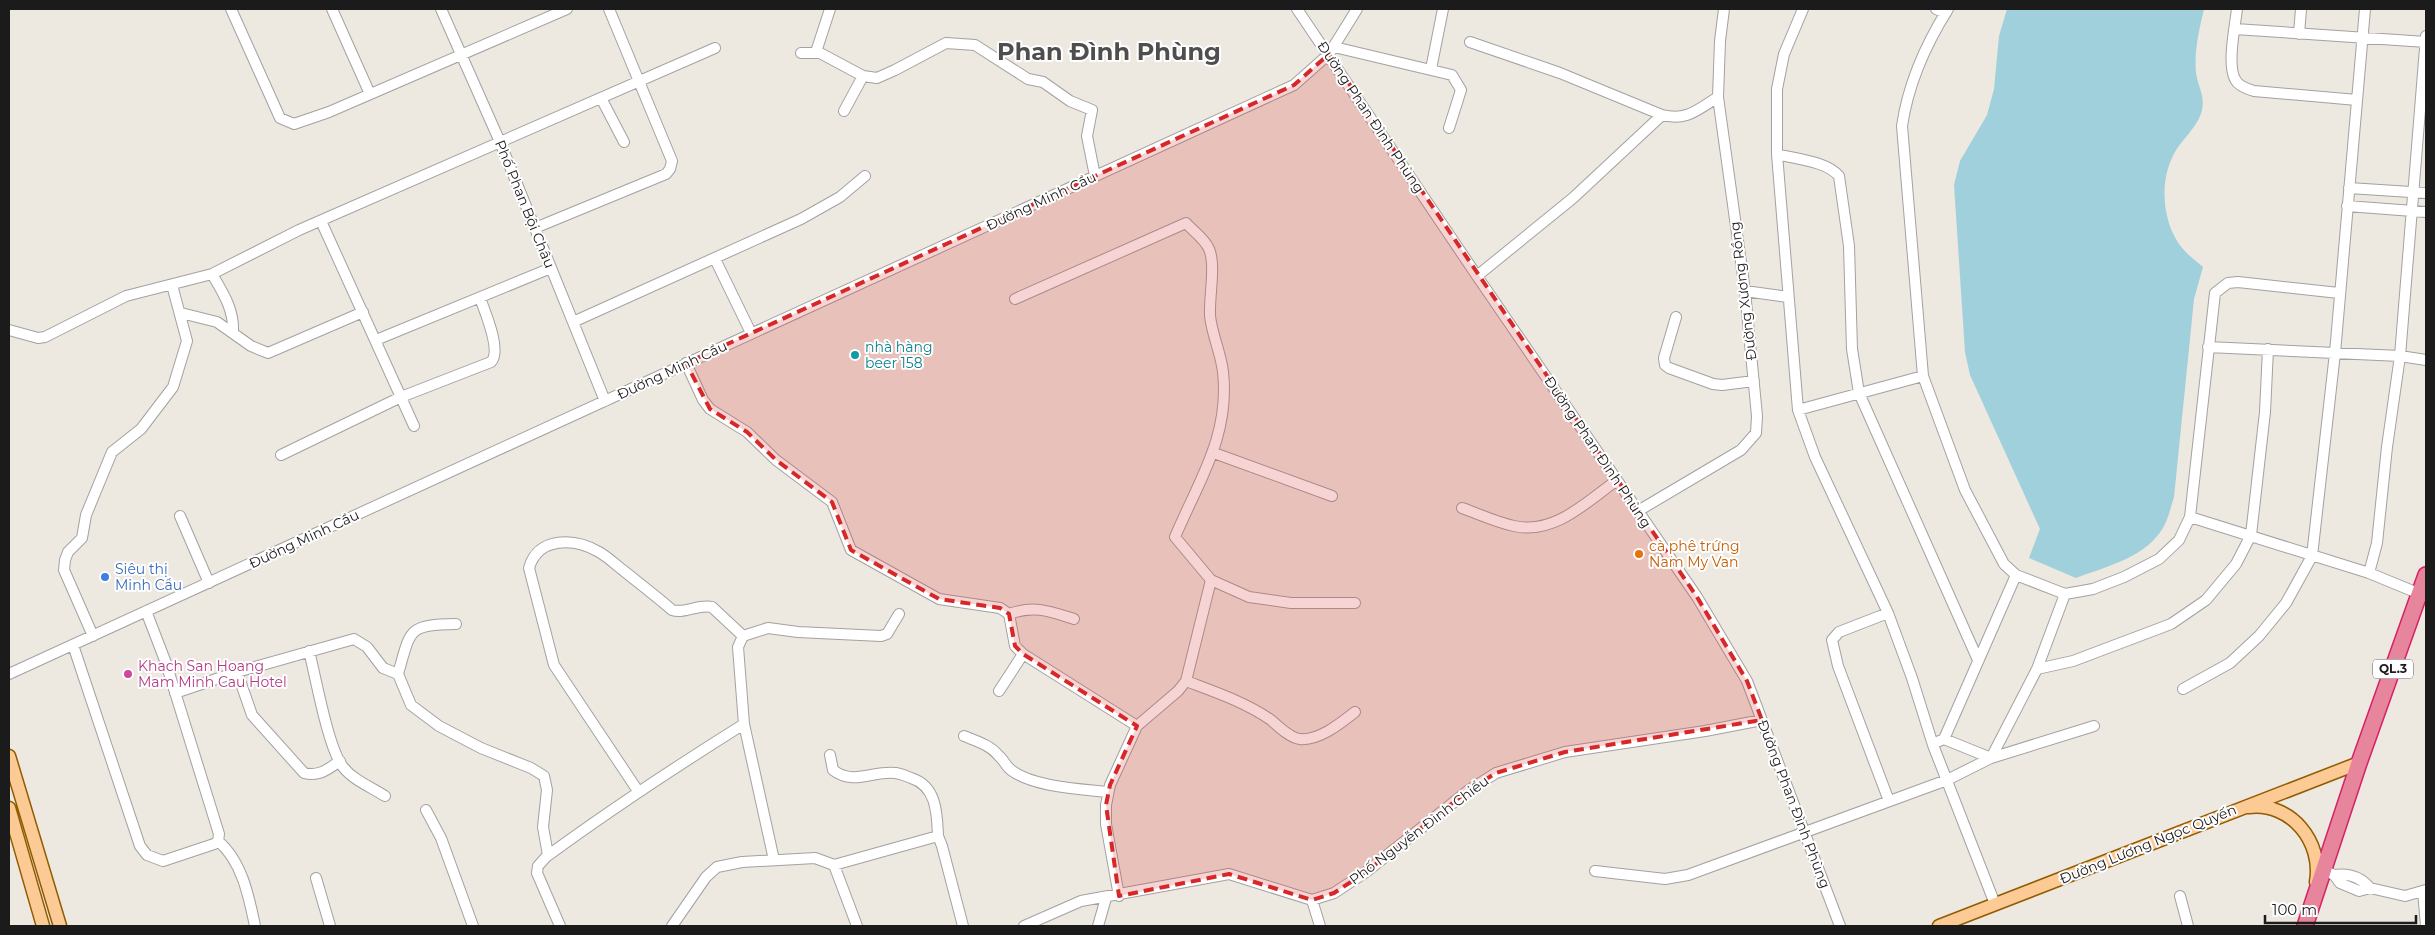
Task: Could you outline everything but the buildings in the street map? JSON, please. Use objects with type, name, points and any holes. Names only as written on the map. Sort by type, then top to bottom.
[{"type":"highway","name":"QL.3","points":[[2305,926],[2315,892],[2328,872],[2358,763],[2423,594],[2426,575]]},
{"type":"main road","points":[[9,756],[60,926]]},
{"type":"main road","name":"Đường Lương Ngọc Quyến","points":[[1939,926],[2236,808],[2358,763]]},
{"type":"main road","points":[[2236,808],[2256,806],[2274,809],[2292,818],[2306,833],[2315,851],[2318,871],[2315,892]]},
{"type":"main road","points":[[9,808],[44,926]]},
{"type":"street","points":[[231,9],[280,118],[290,124],[299,123],[370,94],[567,9]]},
{"type":"street","points":[[332,9],[370,94]]},
{"type":"street","name":"Phố Phan Bội Châu","points":[[441,9],[500,142],[605,401]]},
{"type":"street","points":[[535,228],[668,172],[672,161],[609,9]]},
{"type":"street","points":[[816,52],[830,9]]},
{"type":"street","name":"Đường Phan Đình Phùng","points":[[1297,9],[1332,51],[1477,276],[1697,597],[1748,681],[1840,926]]},
{"type":"street","points":[[1431,69],[1443,9]]},
{"type":"street","name":"Đường Xương Rồng","points":[[1638,511],[1741,450],[1756,433],[1757,416],[1745,291],[1718,97],[1720,42],[1724,9]]},
{"type":"street","points":[[1803,9],[1784,54],[1776,89],[1777,154],[1798,410],[1815,457],[1888,613],[1912,678],[1933,745],[1976,861],[1995,904]]},
{"type":"street","points":[[2237,9],[2232,69],[2235,80],[2242,87],[2254,91],[2357,100]]},
{"type":"street","points":[[2299,34],[2301,9]]},
{"type":"street","points":[[2183,690],[2230,662],[2260,636],[2286,603],[2312,556],[2335,353],[2365,9]]},
{"type":"street","points":[[1944,10],[1906,99],[1902,126],[1923,376],[1965,490],[2004,564],[2016,575],[2065,594],[2093,589],[2158,559],[2179,540],[2190,517],[2215,293],[2228,283],[2238,282],[2339,293]]},
{"type":"street","points":[[1354,11],[1332,51],[1431,69],[1452,75],[1461,90],[1449,128]]},
{"type":"street","points":[[2235,29],[2426,42]]},
{"type":"street","points":[[2369,573],[2377,542],[2387,446],[2400,356],[2426,36]]},
{"type":"street","points":[[1470,42],[1560,73],[1673,118],[1685,117],[1718,97]]},
{"type":"street","points":[[801,53],[816,52],[834,59],[864,76],[884,76],[946,43],[975,45],[1028,79],[1043,82],[1070,101],[1092,110],[1087,136],[1094,176]]},
{"type":"street","points":[[9,330],[38,338],[45,338],[126,296],[212,274],[321,220],[715,48]]},
{"type":"street","name":"Đường Minh Cầu","points":[[9,674],[1294,84],[1332,51]]},
{"type":"street","points":[[844,111],[864,76]]},
{"type":"street","points":[[601,98],[624,142]]},
{"type":"street","points":[[1477,276],[1573,198],[1662,115]]},
{"type":"street","points":[[1777,154],[1809,161],[1832,170],[1839,176],[1848,246],[1852,349],[1859,393],[1978,660]]},
{"type":"street","points":[[573,322],[800,219],[840,197],[865,176]]},
{"type":"street","points":[[2349,188],[2426,193]]},
{"type":"street","points":[[2347,206],[2426,212]]},
{"type":"street","points":[[321,220],[414,426]]},
{"type":"street","points":[[1015,299],[1186,223],[1208,247],[1213,261],[1210,283],[1210,315],[1214,339],[1223,371],[1224,407],[1214,453],[1175,537],[1211,580],[1257,598],[1291,603],[1355,603]]},
{"type":"street","points":[[715,259],[751,334]]},
{"type":"street","points":[[376,340],[551,268]]},
{"type":"street","points":[[212,274],[229,303],[234,318],[233,332]]},
{"type":"street","points":[[93,636],[64,570],[65,560],[68,552],[82,538],[86,515],[112,452],[140,429],[173,387],[187,341],[172,285]]},
{"type":"street","points":[[1745,291],[1788,297]]},
{"type":"street","points":[[281,455],[401,398],[494,359],[496,349],[480,298]]},
{"type":"street","points":[[181,313],[217,322],[252,346],[268,353],[363,312]]},
{"type":"street","points":[[1676,317],[1664,358],[1665,365],[1722,386],[1754,382]]},
{"type":"street","points":[[2208,347],[2400,356],[2426,360]]},
{"type":"street","points":[[2037,669],[2073,661],[2171,624],[2206,600],[2236,564],[2250,535],[2265,412],[2268,349]]},
{"type":"street","points":[[686,363],[703,400],[710,409],[746,432],[776,460],[832,502],[851,550],[939,599],[1000,608],[1009,614],[1015,646],[1023,654],[1137,726]]},
{"type":"street","points":[[1798,410],[1923,376]]},
{"type":"street","points":[[1214,453],[1332,496]]},
{"type":"street","points":[[1462,508],[1514,526],[1548,525],[1564,518],[1617,480]]},
{"type":"street","points":[[180,516],[208,582]]},
{"type":"street","points":[[2190,517],[2369,573],[2423,594]]},
{"type":"street","points":[[638,791],[554,665],[529,568],[532,558],[548,545],[560,541],[576,543],[599,552],[672,610],[678,612],[706,606],[712,607],[742,636]]},
{"type":"street","points":[[1933,745],[1944,740],[2016,575]]},
{"type":"street","points":[[1119,896],[1106,824],[1108,792],[1137,726],[1178,691],[1186,681],[1211,580]]},
{"type":"street","points":[[1991,758],[2037,669],[2065,594]]},
{"type":"street","points":[[1009,614],[1024,609],[1040,609],[1074,619]]},
{"type":"street","points":[[146,611],[175,693],[219,834],[218,841]]},
{"type":"street","points":[[1888,613],[1839,632],[1832,640],[1838,666],[1889,801]]},
{"type":"street","points":[[742,636],[768,628],[798,632],[856,633],[881,636],[887,634],[899,614]]},
{"type":"street","points":[[456,624],[430,624],[417,628],[409,634],[398,674],[410,705],[439,726],[481,748],[531,768],[544,776],[547,790],[542,826],[548,855]]},
{"type":"street","points":[[742,636],[738,647],[744,724],[774,860]]},
{"type":"street","points":[[175,693],[237,672],[354,639],[360,641],[383,668],[398,674]]},
{"type":"street","points":[[74,645],[140,846],[147,855],[162,861],[218,841]]},
{"type":"street","points":[[309,651],[334,751],[343,767],[356,778],[385,796]]},
{"type":"street","points":[[998,691],[1023,654]]},
{"type":"street","points":[[237,672],[252,714],[304,773],[313,775],[322,773],[340,761]]},
{"type":"street","points":[[1186,681],[1235,699],[1262,714],[1298,739],[1312,738],[1327,731],[1354,712]]},
{"type":"street","name":"Phố Nguyễn Đình Chiểu","points":[[1312,900],[1334,893],[1366,872],[1469,790],[1496,773],[1565,752],[1705,731],[1762,720]]},
{"type":"street","points":[[560,926],[536,872],[538,866],[548,855],[616,809],[638,791],[744,724]]},
{"type":"street","points":[[1595,871],[1665,879],[1688,875],[1773,842],[1804,833],[1947,780],[1991,758],[2094,726]]},
{"type":"street","points":[[964,736],[987,746],[998,754],[1011,770],[1027,778],[1041,782],[1108,792]]},
{"type":"street","points":[[1944,740],[1991,758]]},
{"type":"street","points":[[830,755],[833,770],[840,775],[856,778],[896,773],[925,784],[929,788],[937,814],[938,836],[963,926]]},
{"type":"street","points":[[426,810],[444,846],[473,926]]},
{"type":"street","points":[[672,926],[706,876],[717,867],[774,860],[815,858],[834,864],[938,836]]},
{"type":"street","points":[[218,841],[234,858],[250,904],[255,926]]},
{"type":"street","points":[[834,864],[857,926]]},
{"type":"street","points":[[2328,872],[2344,874],[2364,881],[2370,888],[2405,896],[2424,891],[2426,926]]},
{"type":"street","points":[[1024,926],[1081,902],[1229,874],[1312,900],[1320,926]]},
{"type":"street","points":[[316,878],[330,926]]},
{"type":"street","points":[[2180,896],[2188,926]]},
{"type":"street","points":[[1098,926],[1106,898]]},
{"type":"highlighted area","points":[[1329,54],[1697,597],[1747,681],[1762,720],[1565,752],[1496,773],[1469,790],[1366,872],[1334,893],[1312,900],[1229,874],[1119,896],[1106,805],[1110,785],[1137,726],[1023,654],[1015,646],[1009,614],[1000,608],[939,599],[851,550],[832,502],[776,460],[747,432],[710,409],[686,363],[1294,85]]},
{"type":"water","points":[[2007,9],[2204,9],[2196,49],[2196,73],[2203,100],[2202,110],[2197,123],[2172,158],[2165,180],[2164,193],[2167,217],[2176,240],[2185,252],[2203,267],[2194,299],[2174,497],[2165,524],[2149,545],[2126,559],[2076,578],[2029,558],[2040,529],[1970,375],[1965,352],[1954,185],[1960,161],[1987,115],[1994,89],[1999,36]]},
{"type":"place","name":"nhà hàng beer 158","points":[[855,355]]},
{"type":"place","name":"cà phê trứng Nam My Van","points":[[1639,554]]},
{"type":"place","name":"Siêu thị Minh Cầu","points":[[105,577]]},
{"type":"place","name":"Khach San Hoang Mam Minh Cau Hotel","points":[[128,674]]},
{"type":"district","name":"Phan Đình Phùng","points":[[1109,52]]}]
